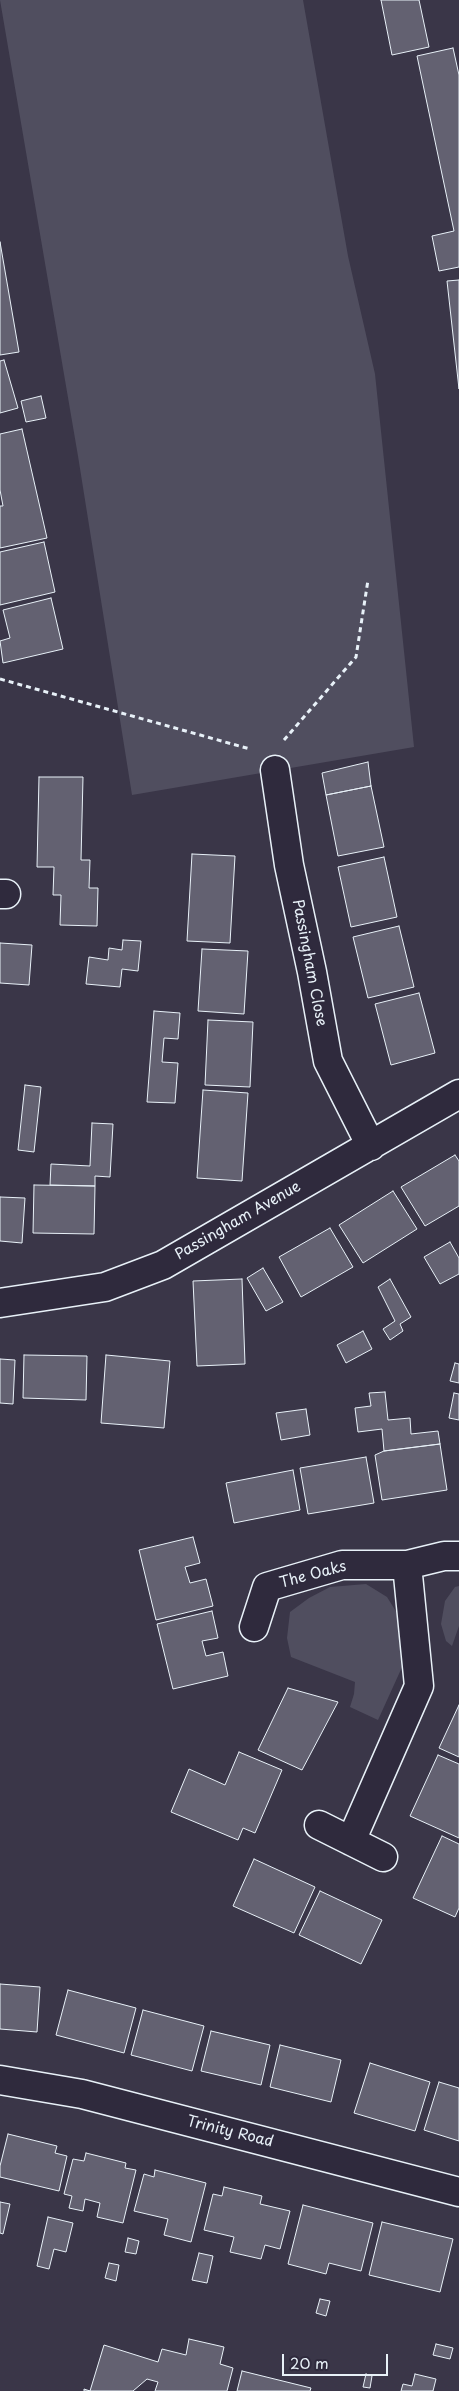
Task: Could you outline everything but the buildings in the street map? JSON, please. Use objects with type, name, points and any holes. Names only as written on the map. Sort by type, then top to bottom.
[{"type":"street","name":"Passingham Close","points":[[275,770],[289,865],[328,1061],[371,1146]]},
{"type":"street","name":"Passingham Avenue","points":[[0,1303],[105,1287],[163,1265],[459,1094]]},
{"type":"street","name":"The Oaks","points":[[254,1627],[267,1587],[342,1564],[407,1565],[444,1556],[459,1556]]},
{"type":"street","points":[[351,1841],[419,1686],[407,1565]]},
{"type":"street","points":[[319,1825],[383,1857]]},
{"type":"street","name":"Trinity Road","points":[[0,2080],[82,2094],[459,2192]]},
{"type":"path","points":[[275,770],[278,747],[356,657],[368,580]]},
{"type":"path","points":[[0,678],[251,750]]},
{"type":"shaded area","points":[[0,0],[303,0],[348,256],[375,374],[414,747],[132,795],[78,456]]},
{"type":"shaded area","points":[[366,1584],[387,1597],[402,1621],[403,1665],[378,1720],[350,1707],[355,1682],[291,1657],[287,1638],[290,1612],[309,1598],[330,1587]]},
{"type":"shaded area","points":[[459,1586],[459,1626],[452,1646],[446,1641],[441,1624],[445,1601],[455,1587]]}]
